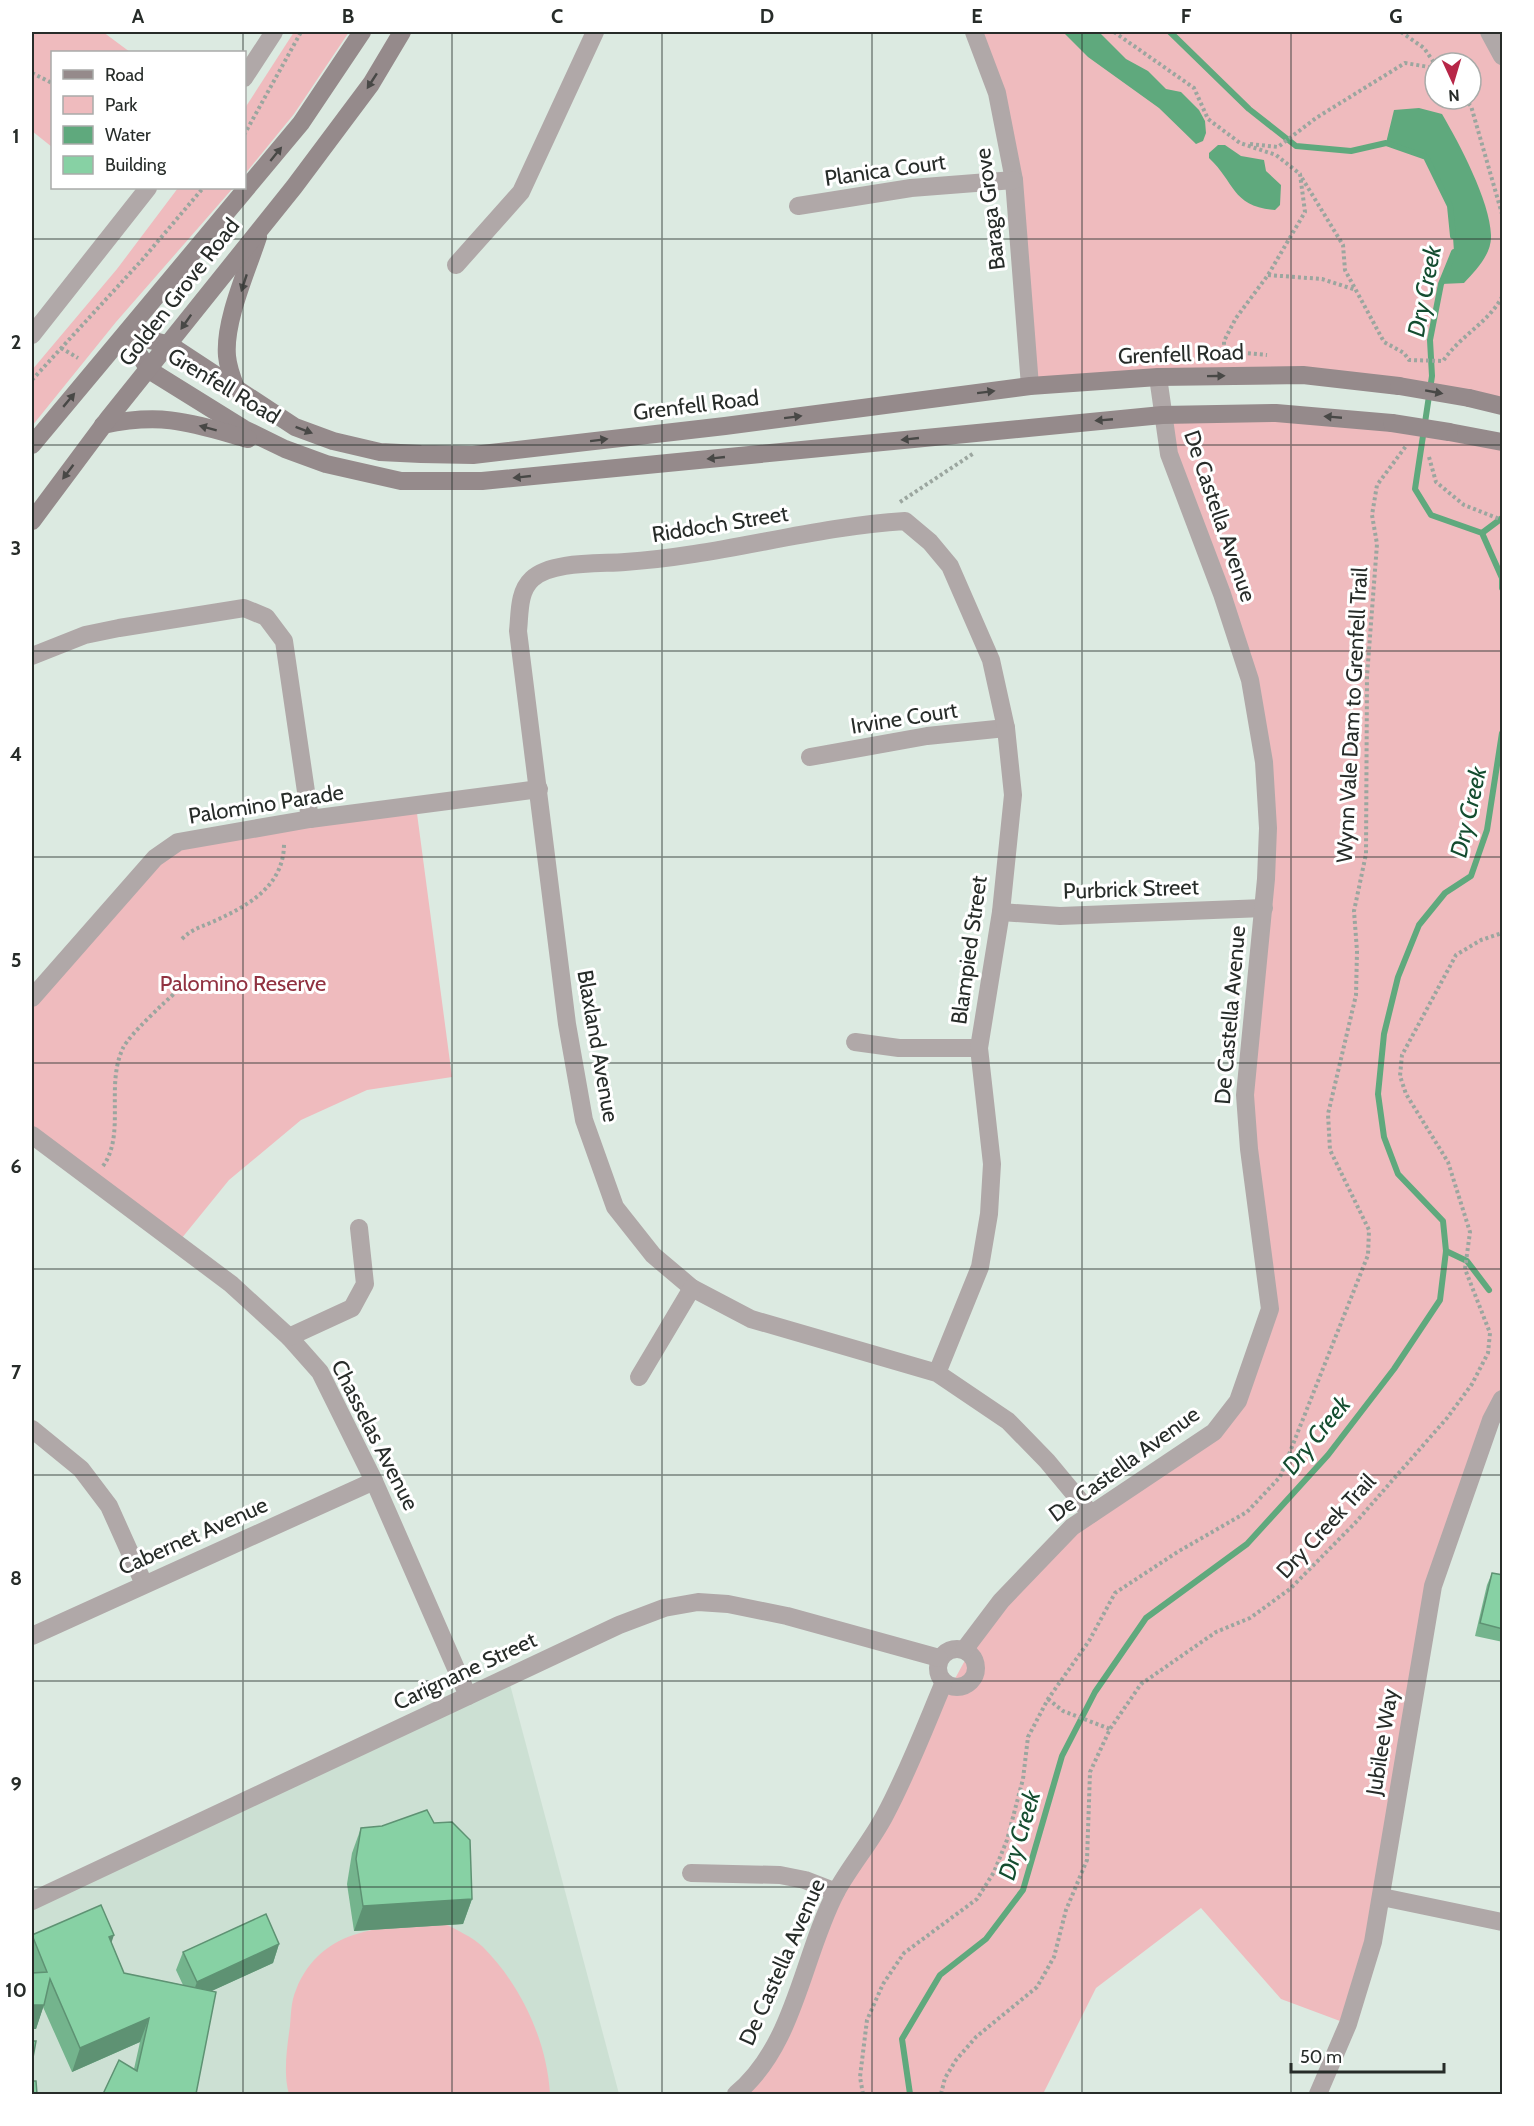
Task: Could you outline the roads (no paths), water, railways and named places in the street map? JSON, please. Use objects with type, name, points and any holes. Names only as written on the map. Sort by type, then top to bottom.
[{"type":"main road","name":"Golden Grove Road","points":[[32,445],[301,123],[362,32]]},
{"type":"main road","name":"Golden Grove Road","points":[[32,521],[103,425],[170,345],[371,84],[402,32]]},
{"type":"main road","points":[[236,388],[227,358],[229,328],[261,227]]},
{"type":"main road","name":"Grenfell Road","points":[[126,334],[170,345],[295,427],[333,441],[380,452],[473,455],[725,426],[1030,386],[1158,377],[1303,375],[1399,386],[1503,406]]},
{"type":"main road","name":"Grenfell Road","points":[[126,334],[149,370],[244,429],[285,449],[367,475],[401,481],[460,482],[1162,415],[1276,412],[1392,423],[1503,442]]},
{"type":"main road","points":[[103,425],[137,418],[168,419],[285,449]]},
{"type":"street","points":[[246,75],[274,32]]},
{"type":"street","points":[[456,265],[521,192],[595,32]]},
{"type":"street","name":"Baraga Grove","points":[[974,32],[997,93],[1014,180],[1030,386]]},
{"type":"street","points":[[1489,32],[1503,56]]},
{"type":"street","name":"Planica Court","points":[[798,206],[911,188],[1014,180]]},
{"type":"street","points":[[32,335],[147,189]]},
{"type":"street","name":"De Castella Avenue","points":[[964,1650],[1001,1601],[1072,1527],[1214,1432],[1238,1401],[1270,1309],[1249,1149],[1245,1095],[1264,908],[1268,828],[1264,762],[1250,680],[1222,594],[1169,454],[1158,377]]},
{"type":"street","name":"Riddoch Street","points":[[521,595],[532,579],[563,566],[677,559],[866,524],[905,521],[930,542]]},
{"type":"street","name":"Blampied Street","points":[[930,542],[950,566],[991,660],[1006,728],[1013,795],[1001,912],[979,1048],[992,1164],[989,1214],[980,1267],[937,1373]]},
{"type":"street","name":"Blaxland Avenue","points":[[521,595],[518,631],[567,1024],[584,1120],[615,1207],[653,1255],[692,1288],[751,1319],[937,1373],[1008,1421],[1047,1461],[1091,1514]]},
{"type":"street","points":[[32,656],[85,635],[119,628],[244,608],[266,617],[284,641],[310,819]]},
{"type":"street","name":"Irvine Court","points":[[810,757],[927,736],[1006,728]]},
{"type":"street","name":"Palomino Parade","points":[[32,998],[155,858],[178,842],[310,819],[539,789]]},
{"type":"street","name":"Purbrick Street","points":[[1001,912],[1059,916],[1264,908]]},
{"type":"street","points":[[855,1042],[899,1048],[979,1048]]},
{"type":"street","name":"Chasselas Avenue","points":[[32,1135],[231,1284],[289,1337],[320,1372],[375,1481],[468,1696]]},
{"type":"street","points":[[289,1337],[352,1308],[365,1284],[359,1228]]},
{"type":"street","points":[[639,1377],[692,1288]]},
{"type":"street","name":"Jubilee Way","points":[[1318,2094],[1348,2024],[1373,1942],[1432,1586],[1491,1420],[1503,1399]]},
{"type":"street","points":[[32,1429],[81,1469],[109,1506],[144,1584]]},
{"type":"street","name":"Cabernet Avenue","points":[[32,1636],[375,1481]]},
{"type":"street","name":"Carignane Street","points":[[32,1901],[619,1625],[664,1608],[698,1602],[787,1616],[939,1658]]},
{"type":"street","points":[[955,1648],[964,1650],[974,1659],[976,1666],[971,1680],[958,1687],[944,1682],[937,1669],[939,1658],[946,1651],[955,1648]]},
{"type":"street","name":"De Castella Avenue","points":[[736,2094],[748,2085],[775,2046],[836,1892],[884,1818],[905,1775],[944,1682]]},
{"type":"street","points":[[691,1873],[780,1875],[806,1880],[836,1892]]},
{"type":"street","points":[[1382,1897],[1503,1922]]},
{"type":"water","points":[[1063,32],[1099,32],[1126,59],[1148,71],[1166,89],[1181,92],[1199,110],[1205,121],[1206,133],[1203,141],[1196,144],[1159,108],[1088,57]]},
{"type":"water","points":[[1419,108],[1423,111],[1442,114],[1480,189],[1489,221],[1491,242],[1482,261],[1464,283],[1441,284],[1454,252],[1451,206],[1426,157],[1386,143],[1394,110]]},
{"type":"water","points":[[1218,145],[1225,145],[1241,156],[1264,160],[1266,171],[1281,185],[1280,205],[1275,210],[1261,208],[1242,199],[1209,158],[1209,153]]},
{"type":"waterway","name":"Dry Creek","points":[[1170,32],[1249,109],[1296,146],[1351,151],[1386,143],[1426,157],[1450,206],[1453,236]]},
{"type":"waterway","name":"Dry Creek","points":[[1454,252],[1441,284],[1430,340],[1432,376],[1415,489],[1431,515],[1482,533],[1502,578],[1502,588]]},
{"type":"waterway","points":[[1482,533],[1502,518]]},
{"type":"waterway","name":"Dry Creek","points":[[910,2094],[902,2039],[940,1975],[986,1939],[1023,1890],[1062,1756],[1095,1692],[1146,1618],[1247,1544],[1328,1455],[1394,1369],[1440,1300],[1446,1251],[1443,1221],[1398,1174],[1384,1137],[1378,1094],[1384,1034],[1398,977],[1419,925],[1445,893],[1471,876],[1487,830],[1502,733]]},
{"type":"waterway","points":[[1446,1251],[1467,1261],[1489,1290]]},
{"type":"park label","name":"Palomino Reserve","points":[[243,983]]}]
